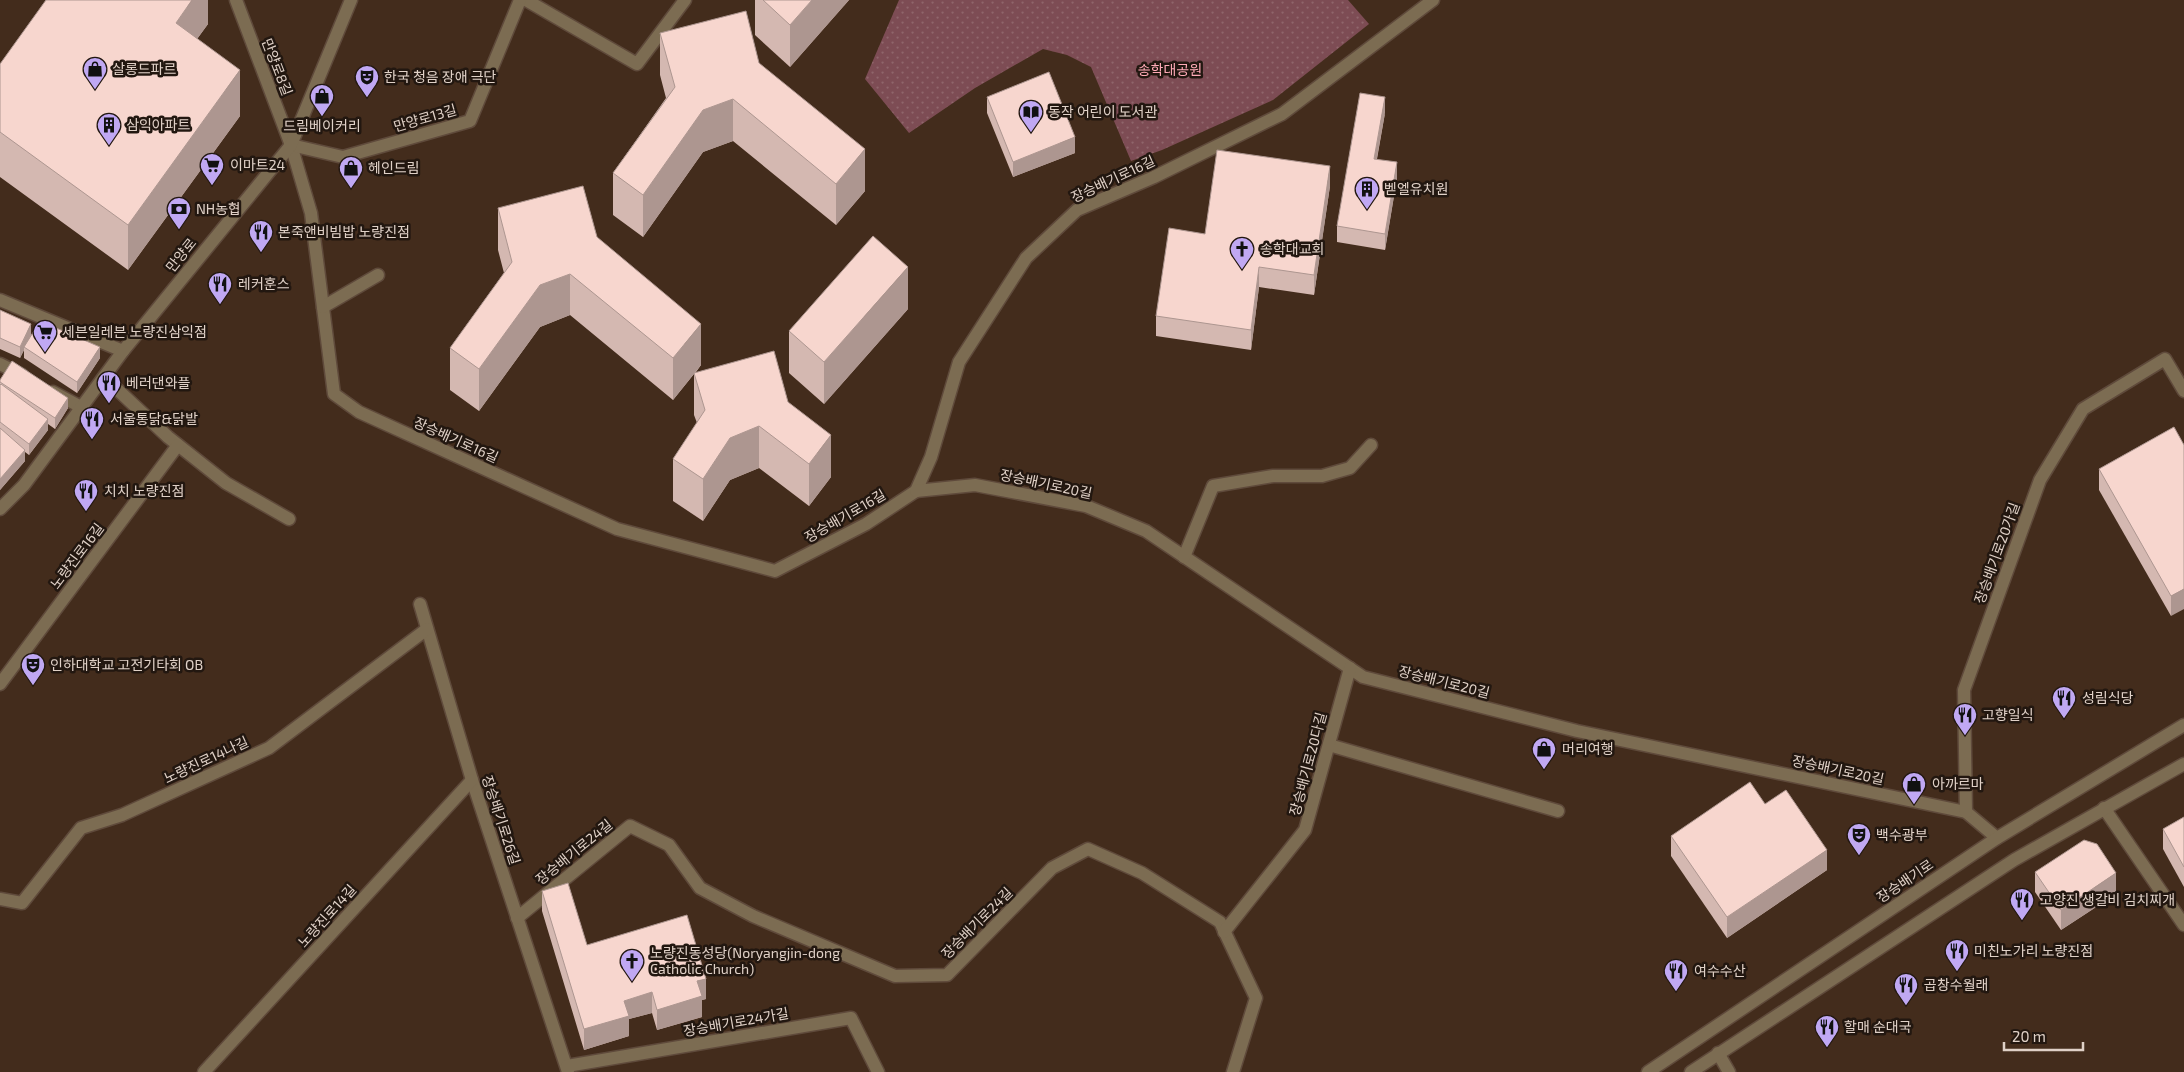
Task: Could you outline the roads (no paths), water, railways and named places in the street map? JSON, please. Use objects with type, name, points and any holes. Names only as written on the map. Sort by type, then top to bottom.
[{"type":"street","name":"만양로8길","points":[[236,0],[291,145]]},
{"type":"street","name":"만양로","points":[[0,508],[24,485],[123,351],[291,145],[351,0]]},
{"type":"street","name":"만양로13길","points":[[291,145],[343,157],[470,121],[520,0]]},
{"type":"street","points":[[526,0],[637,64],[685,0]]},
{"type":"street","name":"장승배기로16길","points":[[291,145],[311,213],[334,394],[359,412],[617,529],[775,572],[866,524],[916,491],[931,457],[959,362],[1026,258],[1077,210],[1154,176],[1282,114],[1433,0]]},
{"type":"street","points":[[323,308],[378,275]]},
{"type":"street","points":[[0,300],[123,351]]},
{"type":"street","name":"장승배기로20가길","points":[[1966,812],[1964,690],[2040,480],[2082,409],[2165,359],[2184,391]]},
{"type":"street","points":[[2,368],[35,382],[81,407]]},
{"type":"street","points":[[104,377],[178,445],[226,483],[289,519]]},
{"type":"street","name":"노량진로16길","points":[[0,684],[178,445]]},
{"type":"street","points":[[1184,557],[1213,486],[1273,476],[1322,476],[1350,468],[1372,445]]},
{"type":"street","name":"장승배기로20길","points":[[916,491],[975,485],[1086,506],[1146,531],[1362,677],[1577,731],[1966,812],[1997,838]]},
{"type":"street","name":"장승배기로26길","points":[[420,604],[472,780],[568,1069]]},
{"type":"street","name":"노량진로14나길","points":[[0,899],[22,903],[81,828],[122,815],[269,748],[427,629]]},
{"type":"street","name":"장승배기로20다길","points":[[1224,932],[1305,830],[1350,668]]},
{"type":"street","name":"장승배기로","points":[[1648,1072],[1997,838],[2184,725]]},
{"type":"street","points":[[1328,745],[1558,811]]},
{"type":"street","points":[[1691,1072],[2014,860],[2184,764]]},
{"type":"street","name":"노량진로14길","points":[[204,1072],[472,780]]},
{"type":"street","points":[[2104,808],[2184,925]]},
{"type":"street","name":"장승배기로24길","points":[[517,918],[630,826],[669,844],[700,888],[753,916],[895,976],[947,975],[1052,868],[1088,849],[1142,874],[1220,922],[1256,998],[1232,1072]]},
{"type":"street","name":"장승배기로24가길","points":[[568,1069],[851,1018],[878,1072]]},
{"type":"street","points":[[1718,1053],[1729,1072]]},
{"type":"place","name":"살롱드파르","points":[[95,90]]},
{"type":"place","name":"한국 청음 장애 극단","points":[[367,98]]},
{"type":"place","name":"드림베이커리","points":[[322,117]]},
{"type":"place","name":"동작 어린이 도서관","points":[[1031,133]]},
{"type":"place","name":"삼익아파트","points":[[109,146]]},
{"type":"place","name":"이마트24","points":[[212,186]]},
{"type":"place","name":"헤인드림","points":[[351,189]]},
{"type":"place","name":"벧엘유치원","points":[[1367,210]]},
{"type":"place","name":"NH농협","points":[[179,230]]},
{"type":"place","name":"본죽앤비빔밥 노량진점","points":[[261,253]]},
{"type":"place","name":"송학대교회","points":[[1242,270]]},
{"type":"place","name":"레커훈스","points":[[220,305]]},
{"type":"place","name":"세븐일레븐 노량진삼익점","points":[[45,353]]},
{"type":"place","name":"베러댄와플","points":[[109,404]]},
{"type":"place","name":"서울통닭&닭발","points":[[92,440]]},
{"type":"place","name":"치치 노량진점","points":[[86,512]]},
{"type":"place","name":"인하대학교 고전기타회 OB","points":[[33,686]]},
{"type":"place","name":"성림식당","points":[[2064,719]]},
{"type":"place","name":"고향일식","points":[[1965,736]]},
{"type":"place","name":"머리여행","points":[[1544,770]]},
{"type":"place","name":"아까르마","points":[[1914,805]]},
{"type":"place","name":"백수광부","points":[[1859,856]]},
{"type":"place","name":"고양진 생갈비 김치찌개","points":[[2022,921]]},
{"type":"place","name":"미친노가리 노량진점","points":[[1957,972]]},
{"type":"place","name":"노량진동성당(Noryangjin-dong Catholic Church)","points":[[632,982]]},
{"type":"place","name":"여수수산","points":[[1676,992]]},
{"type":"place","name":"곱창수월래","points":[[1906,1006]]},
{"type":"place","name":"할매 순대국","points":[[1827,1048]]},
{"type":"park label","name":"송학대공원","points":[[1170,70]]}]
